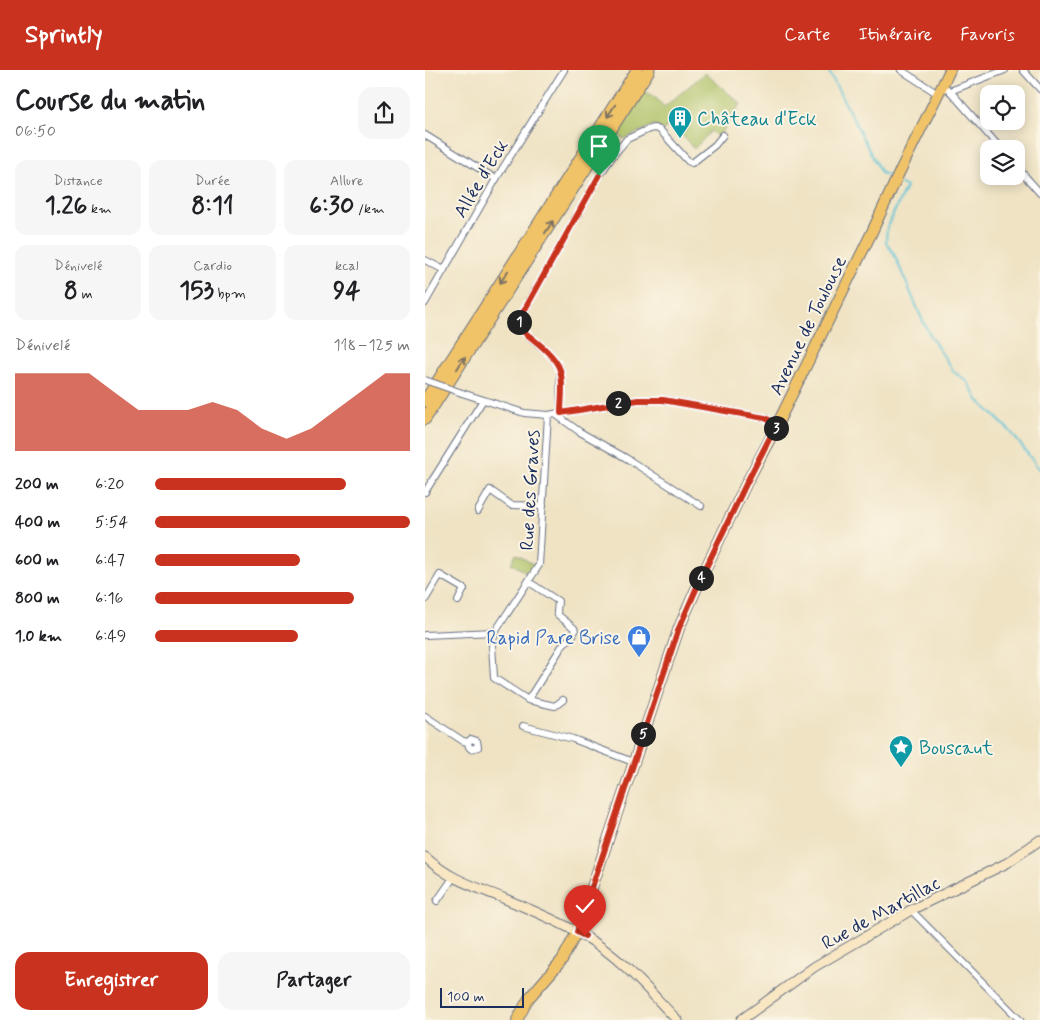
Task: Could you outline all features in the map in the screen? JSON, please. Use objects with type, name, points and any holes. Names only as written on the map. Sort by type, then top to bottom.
[{"type":"highway","points":[[425,401],[637,70]]},
{"type":"highway","points":[[425,419],[649,70]]},
{"type":"main road","name":"Avenue de Toulouse","points":[[577,932],[633,762],[683,620],[701,578],[944,82]]},
{"type":"main road","points":[[517,1020],[529,998],[562,960],[577,932]]},
{"type":"street","name":"Allée d'Eck","points":[[425,303],[496,179],[564,70]]},
{"type":"street","points":[[901,70],[944,82],[1005,70]]},
{"type":"street","points":[[1023,70],[1040,89]]},
{"type":"street","points":[[944,82],[993,140]]},
{"type":"street","name":"Rue des Graves","points":[[495,632],[539,565],[543,506],[555,414],[562,391],[560,369],[550,354],[519,328],[519,320],[599,176],[627,139],[655,128],[660,130],[692,163],[715,145],[723,135]]},
{"type":"street","points":[[425,135],[496,179]]},
{"type":"street","points":[[1025,176],[1040,193]]},
{"type":"street","points":[[425,260],[444,270]]},
{"type":"street","points":[[425,380],[523,413],[555,414],[638,400],[663,400],[765,418],[777,424]]},
{"type":"street","points":[[425,492],[483,400]]},
{"type":"street","points":[[555,414],[580,432],[626,458],[701,506]]},
{"type":"street","points":[[478,511],[490,490],[511,505],[543,506]]},
{"type":"street","points":[[425,600],[440,575],[464,589],[458,601]]},
{"type":"street","points":[[528,700],[564,643],[572,638],[575,631],[558,615],[558,600],[529,582]]},
{"type":"street","points":[[425,635],[495,632],[492,645],[494,678],[528,700],[555,706],[563,700]]},
{"type":"street","points":[[425,716],[457,738],[468,742]]},
{"type":"street","points":[[523,726],[573,740],[633,762]]},
{"type":"street","name":"Rue de Martillac","points":[[741,1020],[814,967],[911,910],[1007,864],[1040,840]]},
{"type":"street","points":[[425,857],[453,878],[518,904],[577,932],[606,950],[677,1020]]},
{"type":"street","points":[[437,901],[453,878]]},
{"type":"street","points":[[911,910],[1020,1020]]},
{"type":"green space","points":[[705,73],[741,104],[718,138],[711,131],[694,149],[680,133],[691,124],[685,117],[671,128],[667,127],[663,130],[654,125],[624,139],[616,133],[643,90],[657,99],[664,107]]},
{"type":"green space","points":[[516,554],[536,566],[530,575],[511,563]]},
{"type":"waterway","points":[[828,70],[881,173],[890,176]]},
{"type":"waterway","points":[[901,184],[906,187],[887,227],[886,242],[894,254],[922,319],[931,337],[954,372],[968,382],[978,400],[1011,432],[1040,470]]},
{"type":"place","name":"Château d'Eck","points":[[680,139]]},
{"type":"place","name":"Rapid Pare Brise","points":[[639,658]]},
{"type":"place","name":"Bouscaut","points":[[901,768]]},
{"type":"route","points":[[585,936],[577,932],[679,628],[747,482],[777,424],[765,418],[663,400],[638,400],[561,413],[560,369],[550,354],[519,328],[519,320],[599,176]]}]
